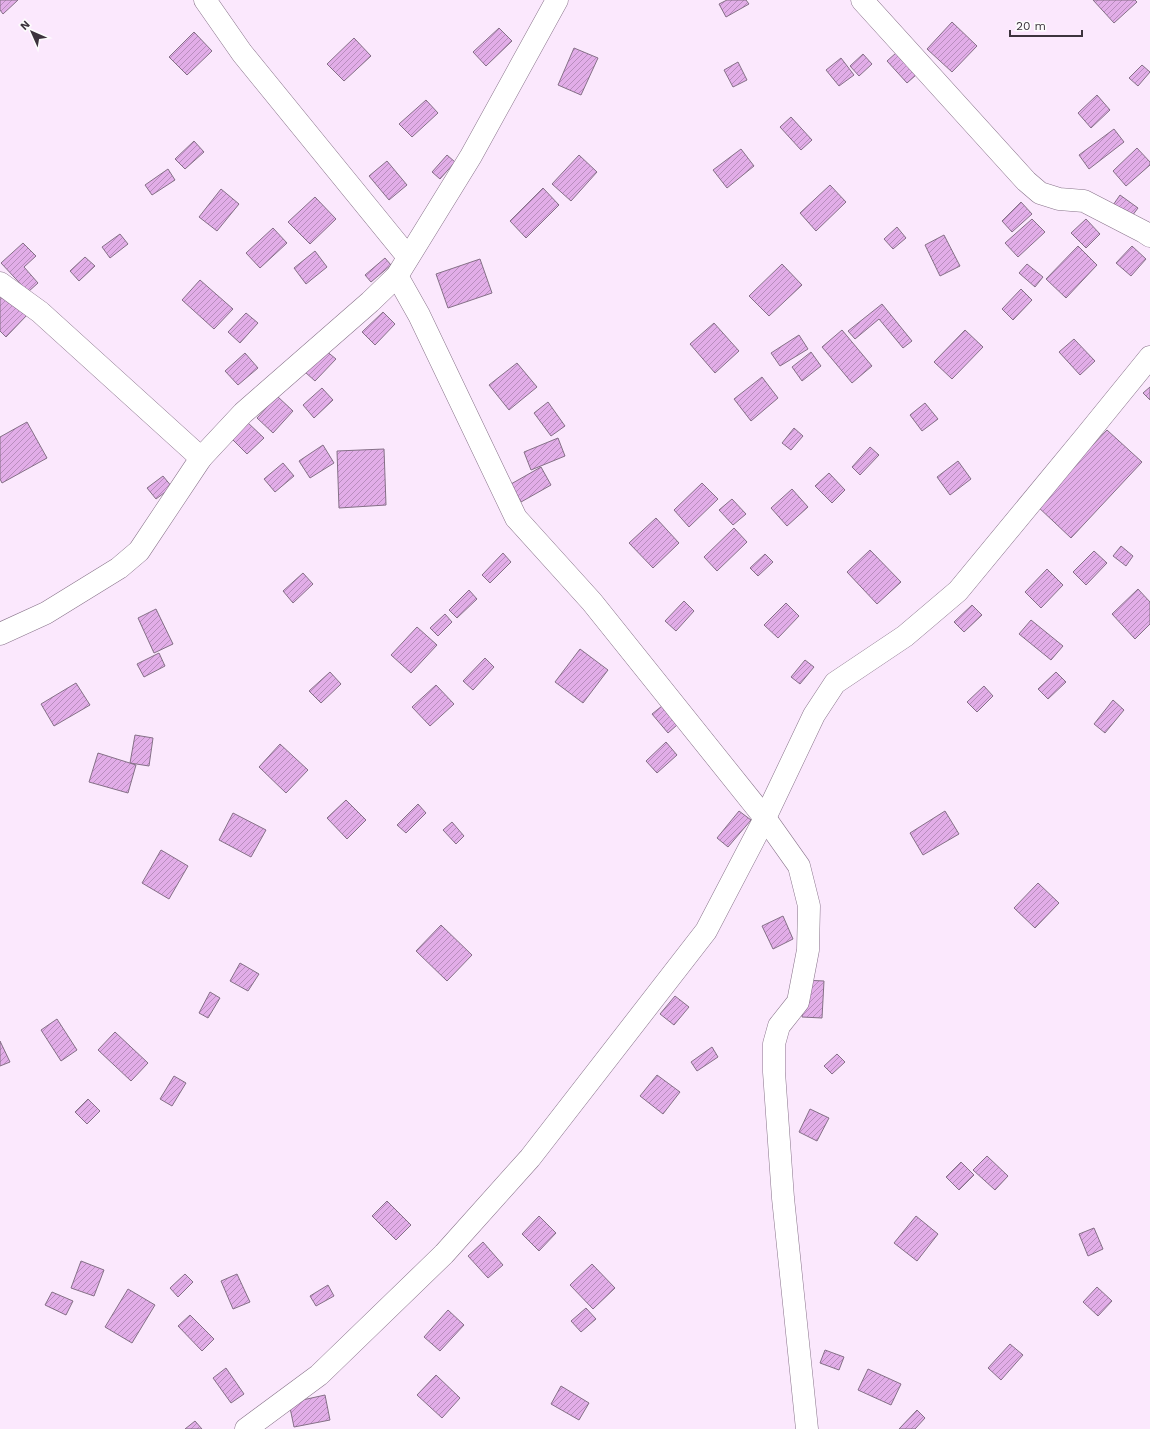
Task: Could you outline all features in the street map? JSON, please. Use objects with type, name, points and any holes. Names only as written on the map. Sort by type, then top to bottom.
[{"type":"street","points":[[205,0],[242,53],[408,258]]},
{"type":"street","points":[[0,634],[46,613],[119,568],[139,551],[201,458],[243,413],[370,302],[397,276],[471,156],[557,0]]},
{"type":"street","points":[[862,0],[1026,182],[1040,193],[1058,199],[1084,201],[1150,236]]},
{"type":"street","points":[[397,276],[419,315],[516,518],[592,602],[765,818],[799,866],[809,906],[808,950],[798,1002],[779,1026],[774,1044],[774,1065],[783,1198],[807,1429]]},
{"type":"street","points":[[0,283],[40,312],[201,458]]},
{"type":"street","points":[[246,1429],[320,1375],[444,1254],[530,1158],[706,930],[765,818],[814,715],[835,683],[905,636],[958,591],[1086,437],[1150,357]]},
{"type":"building","points":[[0,0],[18,0],[3,14],[0,10]]},
{"type":"building","points":[[727,0],[746,0],[749,4],[726,17],[719,4]]},
{"type":"building","points":[[1093,0],[1135,0],[1137,2],[1114,23]]},
{"type":"building","points":[[952,22],[977,46],[952,72],[927,49]]},
{"type":"building","points":[[499,28],[512,41],[486,66],[473,52]]},
{"type":"building","points":[[194,32],[212,51],[187,75],[169,57]]},
{"type":"building","points":[[354,38],[371,56],[344,81],[327,64]]},
{"type":"building","points":[[574,48],[598,58],[581,95],[558,85]]},
{"type":"building","points":[[896,53],[916,75],[907,83],[887,61]]},
{"type":"building","points":[[863,54],[872,64],[859,76],[850,66]]},
{"type":"building","points":[[841,58],[854,75],[839,86],[826,70]]},
{"type":"building","points":[[738,62],[747,80],[733,87],[724,70]]},
{"type":"building","points":[[1142,65],[1150,72],[1138,86],[1129,78]]},
{"type":"building","points":[[1097,95],[1110,110],[1091,128],[1078,113]]},
{"type":"building","points":[[426,100],[438,113],[412,137],[399,124]]},
{"type":"building","points":[[791,117],[812,140],[801,150],[780,127]]},
{"type":"building","points":[[1114,129],[1124,142],[1089,169],[1079,155]]},
{"type":"building","points":[[194,141],[204,152],[185,169],[175,159]]},
{"type":"building","points":[[1137,148],[1150,162],[1150,165],[1126,186],[1113,171]]},
{"type":"building","points":[[741,149],[754,166],[727,188],[713,170]]},
{"type":"building","points":[[447,155],[455,162],[440,179],[432,172]]},
{"type":"building","points":[[579,155],[597,172],[571,201],[552,184]]},
{"type":"building","points":[[387,161],[407,185],[389,200],[369,176]]},
{"type":"building","points":[[168,169],[175,180],[152,195],[145,185]]},
{"type":"building","points":[[830,185],[846,202],[816,231],[800,213]]},
{"type":"building","points":[[543,188],[559,205],[526,238],[510,221]]},
{"type":"building","points":[[221,189],[239,204],[217,231],[199,217]]},
{"type":"building","points":[[1120,195],[1138,208],[1129,220],[1111,208]]},
{"type":"building","points":[[315,197],[336,219],[310,244],[288,222]]},
{"type":"building","points":[[1021,202],[1032,214],[1012,232],[1002,221]]},
{"type":"building","points":[[1032,219],[1045,232],[1018,257],[1005,243]]},
{"type":"building","points":[[1086,219],[1100,234],[1086,248],[1071,233]]},
{"type":"building","points":[[897,227],[906,238],[893,249],[884,239]]},
{"type":"building","points":[[273,228],[287,243],[260,268],[246,253]]},
{"type":"building","points":[[120,234],[128,244],[110,258],[102,247]]},
{"type":"building","points":[[944,235],[960,266],[940,276],[925,245]]},
{"type":"building","points":[[23,243],[36,256],[24,267],[38,283],[28,292],[1,263]]},
{"type":"building","points":[[1078,246],[1097,265],[1066,298],[1046,279]]},
{"type":"building","points":[[1132,246],[1146,259],[1131,276],[1116,263]]},
{"type":"building","points":[[315,251],[327,267],[306,284],[294,268]]},
{"type":"building","points":[[85,257],[95,266],[79,281],[70,271]]},
{"type":"building","points":[[385,258],[391,265],[371,282],[365,275]]},
{"type":"building","points":[[480,259],[492,293],[448,308],[436,274]]},
{"type":"building","points":[[782,264],[802,285],[769,316],[749,296]]},
{"type":"building","points":[[1027,264],[1043,277],[1035,287],[1019,273]]},
{"type":"building","points":[[200,280],[233,309],[214,329],[182,300]]},
{"type":"building","points":[[1021,289],[1032,300],[1013,320],[1002,309]]},
{"type":"building","points":[[0,294],[28,314],[6,337],[0,331]]},
{"type":"building","points":[[882,304],[912,341],[903,348],[879,319],[855,339],[848,331]]},
{"type":"building","points":[[383,312],[395,324],[375,345],[362,332]]},
{"type":"building","points":[[246,313],[258,323],[240,343],[228,332]]},
{"type":"building","points":[[714,323],[739,351],[715,373],[690,344]]},
{"type":"building","points":[[842,330],[872,366],[852,383],[822,347]]},
{"type":"building","points":[[965,330],[983,347],[952,379],[934,362]]},
{"type":"building","points":[[799,335],[808,349],[780,366],[771,353]]},
{"type":"building","points":[[1074,339],[1095,361],[1080,375],[1059,352]]},
{"type":"building","points":[[325,350],[336,359],[315,381],[305,372]]},
{"type":"building","points":[[811,352],[821,366],[802,381],[792,367]]},
{"type":"building","points":[[245,353],[258,368],[238,385],[225,371]]},
{"type":"building","points":[[517,363],[537,387],[509,410],[489,385]]},
{"type":"building","points":[[762,377],[778,398],[751,421],[734,399]]},
{"type":"building","points":[[1150,387],[1150,400],[1143,393]]},
{"type":"building","points":[[322,388],[333,400],[314,418],[303,405]]},
{"type":"building","points":[[277,396],[293,411],[273,433],[257,418]]},
{"type":"building","points":[[548,402],[565,426],[551,436],[534,413]]},
{"type":"building","points":[[925,403],[938,419],[922,431],[910,415]]},
{"type":"building","points":[[246,421],[264,438],[247,454],[230,437]]},
{"type":"building","points":[[27,422],[47,458],[2,483],[0,479],[0,437]]},
{"type":"building","points":[[794,428],[803,436],[791,450],[782,443]]},
{"type":"building","points":[[1107,430],[1142,462],[1071,538],[1036,505]]},
{"type":"building","points":[[558,438],[565,456],[531,470],[524,452]]},
{"type":"building","points":[[323,445],[334,463],[310,478],[299,461]]},
{"type":"building","points":[[870,447],[879,455],[860,475],[852,467]]},
{"type":"building","points":[[384,449],[386,505],[339,508],[337,451]]},
{"type":"building","points":[[958,461],[971,479],[950,495],[937,477]]},
{"type":"building","points":[[283,463],[294,476],[275,492],[264,479]]},
{"type":"building","points":[[541,467],[551,485],[521,502],[511,484]]},
{"type":"building","points":[[829,473],[845,490],[832,503],[815,486]]},
{"type":"building","points":[[163,476],[172,487],[156,499],[147,488]]},
{"type":"building","points":[[702,483],[718,499],[689,527],[674,510]]},
{"type":"building","points":[[792,489],[808,507],[787,526],[771,508]]},
{"type":"building","points":[[732,499],[746,514],[733,525],[719,510]]},
{"type":"building","points":[[656,518],[679,543],[653,568],[629,543]]},
{"type":"building","points":[[734,528],[747,542],[717,571],[704,557]]},
{"type":"building","points":[[1121,546],[1133,556],[1126,566],[1113,556]]},
{"type":"building","points":[[870,550],[901,582],[877,604],[847,572]]},
{"type":"building","points":[[1094,551],[1107,563],[1086,585],[1073,572]]},
{"type":"building","points":[[503,553],[511,562],[490,583],[482,575]]},
{"type":"building","points":[[765,554],[773,562],[758,576],[750,568]]},
{"type":"building","points":[[1047,569],[1063,585],[1041,608],[1025,592]]},
{"type":"building","points":[[303,573],[313,584],[293,603],[283,591]]},
{"type":"building","points":[[1138,589],[1150,602],[1150,624],[1135,639],[1112,614]]},
{"type":"building","points":[[469,590],[477,599],[457,618],[449,610]]},
{"type":"building","points":[[684,601],[694,611],[676,631],[665,621]]},
{"type":"building","points":[[786,603],[799,616],[778,638],[764,625]]},
{"type":"building","points":[[972,605],[982,615],[964,632],[954,622]]},
{"type":"building","points":[[156,609],[173,644],[154,653],[138,618]]},
{"type":"building","points":[[445,614],[452,622],[438,636],[430,628]]},
{"type":"building","points":[[1031,620],[1063,646],[1051,660],[1019,634]]},
{"type":"building","points":[[417,627],[437,645],[411,673],[391,655]]},
{"type":"building","points":[[580,649],[608,670],[583,703],[555,682]]},
{"type":"building","points":[[159,653],[165,666],[144,677],[137,664]]},
{"type":"building","points":[[485,658],[494,667],[473,690],[463,681]]},
{"type":"building","points":[[805,660],[814,667],[800,684],[791,677]]},
{"type":"building","points":[[330,672],[341,684],[321,703],[309,691]]},
{"type":"building","points":[[1056,672],[1066,682],[1048,699],[1038,689]]},
{"type":"building","points":[[76,683],[90,705],[54,726],[41,704]]},
{"type":"building","points":[[436,685],[454,704],[430,726],[412,707]]},
{"type":"building","points":[[984,686],[993,696],[977,712],[967,702]]},
{"type":"building","points":[[1113,700],[1124,710],[1105,733],[1094,724]]},
{"type":"building","points":[[662,706],[677,725],[668,733],[652,714]]},
{"type":"building","points":[[135,735],[153,738],[149,766],[130,763]]},
{"type":"building","points":[[666,742],[677,755],[657,773],[646,761]]},
{"type":"building","points":[[280,744],[308,770],[286,793],[259,767]]},
{"type":"building","points":[[98,753],[136,765],[128,793],[89,782]]},
{"type":"building","points":[[346,800],[366,820],[347,839],[327,818]]},
{"type":"building","points":[[418,804],[426,813],[406,833],[397,825]]},
{"type":"building","points":[[739,811],[751,820],[728,847],[717,838]]},
{"type":"building","points":[[945,811],[959,834],[923,855],[910,833]]},
{"type":"building","points":[[233,813],[266,830],[251,857],[219,840]]},
{"type":"building","points":[[452,822],[464,836],[456,844],[443,830]]},
{"type":"building","points":[[161,850],[188,866],[169,899],[142,883]]},
{"type":"building","points":[[1038,883],[1059,903],[1035,928],[1014,908]]},
{"type":"building","points":[[783,916],[793,939],[773,949],[762,926]]},
{"type":"building","points":[[441,925],[472,955],[447,981],[416,951]]},
{"type":"building","points":[[240,963],[259,974],[248,991],[230,981]]},
{"type":"building","points":[[803,980],[824,981],[822,1018],[802,1017]]},
{"type":"building","points":[[210,992],[220,998],[208,1018],[199,1013]]},
{"type":"building","points":[[675,996],[689,1007],[674,1025],[660,1014]]},
{"type":"building","points":[[57,1019],[77,1050],[61,1061],[41,1030]]},
{"type":"building","points":[[115,1032],[148,1063],[131,1081],[98,1050]]},
{"type":"building","points":[[0,1041],[10,1062],[0,1066]]},
{"type":"building","points":[[712,1047],[718,1057],[697,1071],[691,1062]]},
{"type":"building","points":[[837,1054],[845,1062],[832,1074],[824,1066]]},
{"type":"building","points":[[657,1075],[680,1092],[663,1114],[640,1096]]},
{"type":"building","points":[[174,1076],[186,1083],[172,1106],[160,1099]]},
{"type":"building","points":[[88,1099],[100,1111],[87,1124],[75,1112]]},
{"type":"building","points":[[810,1109],[829,1118],[817,1141],[799,1132]]},
{"type":"building","points":[[987,1156],[1008,1176],[995,1190],[973,1170]]},
{"type":"building","points":[[961,1162],[974,1175],[959,1190],[946,1177]]},
{"type":"building","points":[[387,1201],[411,1225],[396,1240],[372,1216]]},
{"type":"building","points":[[539,1216],[556,1233],[539,1251],[522,1234]]},
{"type":"building","points":[[916,1216],[938,1234],[917,1261],[894,1243]]},
{"type":"building","points":[[1094,1228],[1103,1249],[1088,1256],[1079,1234]]},
{"type":"building","points":[[483,1242],[503,1265],[488,1278],[468,1256]]},
{"type":"building","points":[[81,1261],[104,1270],[94,1296],[71,1288]]},
{"type":"building","points":[[592,1264],[615,1288],[593,1309],[570,1285]]},
{"type":"building","points":[[185,1274],[193,1282],[178,1297],[170,1288]]},
{"type":"building","points":[[237,1274],[250,1302],[233,1309],[221,1281]]},
{"type":"building","points":[[328,1285],[334,1296],[316,1306],[310,1296]]},
{"type":"building","points":[[1097,1287],[1112,1301],[1098,1316],[1083,1302]]},
{"type":"building","points":[[128,1289],[155,1305],[132,1343],[105,1327]]},
{"type":"building","points":[[52,1292],[73,1301],[66,1315],[45,1305]]},
{"type":"building","points":[[586,1308],[596,1319],[581,1332],[571,1321]]},
{"type":"building","points":[[448,1310],[464,1325],[440,1351],[424,1337]]},
{"type":"building","points":[[190,1315],[214,1339],[202,1351],[178,1326]]},
{"type":"building","points":[[1010,1344],[1023,1355],[1001,1380],[988,1368]]},
{"type":"building","points":[[825,1350],[844,1357],[839,1370],[820,1363]]},
{"type":"building","points":[[226,1368],[244,1394],[231,1403],[213,1378]]},
{"type":"building","points":[[868,1369],[901,1384],[891,1405],[858,1390]]},
{"type":"building","points":[[436,1375],[460,1398],[442,1418],[417,1395]]},
{"type":"building","points":[[561,1386],[589,1403],[579,1420],[551,1404]]},
{"type":"building","points":[[325,1395],[330,1420],[294,1427],[289,1403]]},
{"type":"building","points":[[917,1410],[925,1418],[915,1429],[899,1429]]},
{"type":"building","points":[[195,1421],[202,1429],[185,1429]]}]
